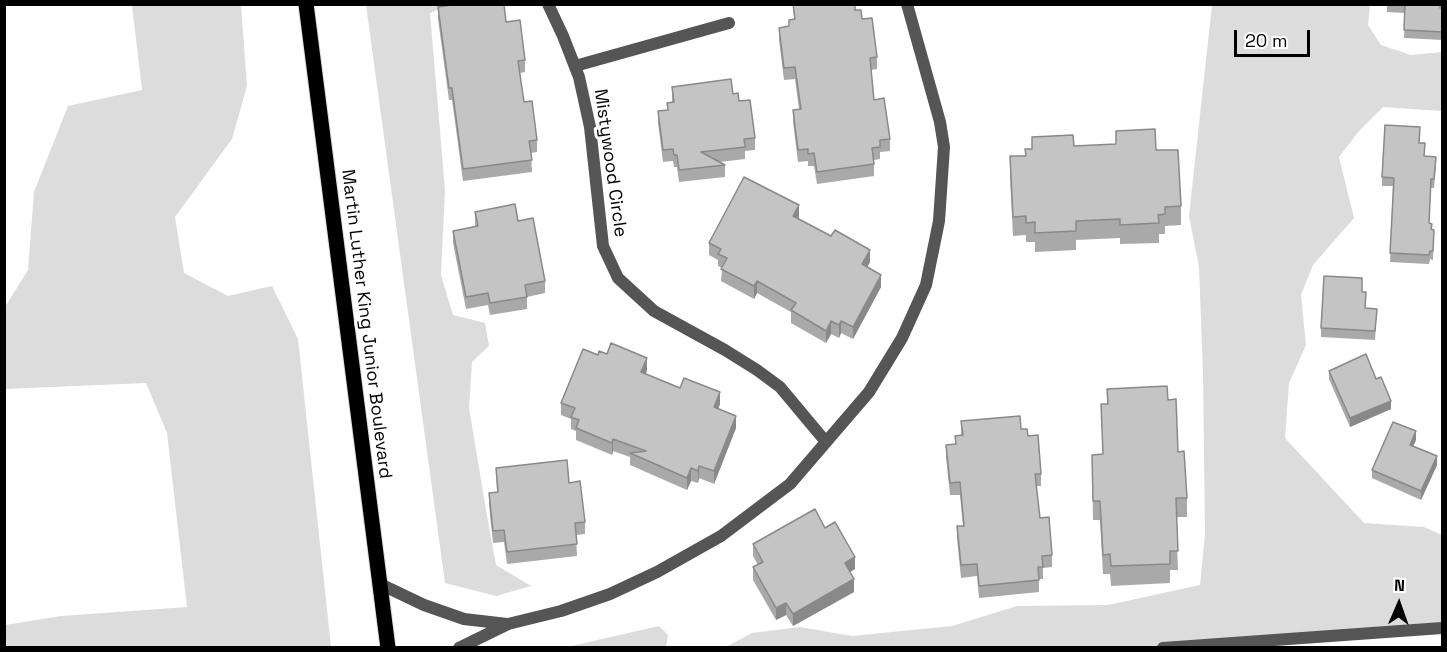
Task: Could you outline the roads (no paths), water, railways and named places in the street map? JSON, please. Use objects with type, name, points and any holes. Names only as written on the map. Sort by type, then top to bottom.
[{"type":"main road","name":"Martin Luther King Junior Boulevard","points":[[306,4],[388,648]]},
{"type":"street","name":"Mistywood Circle","points":[[548,4],[579,77],[590,127],[603,246],[618,278],[654,310],[741,360],[780,387],[826,442]]},
{"type":"street","points":[[459,648],[508,624],[561,611],[610,594],[690,555],[721,536],[790,484],[869,392],[902,338],[926,285],[939,221],[944,147],[940,122],[907,4]]},
{"type":"street","points":[[575,66],[729,23]]},
{"type":"street","points":[[380,584],[424,605],[464,619],[508,624]]},
{"type":"street","points":[[1163,648],[1443,628]]}]
